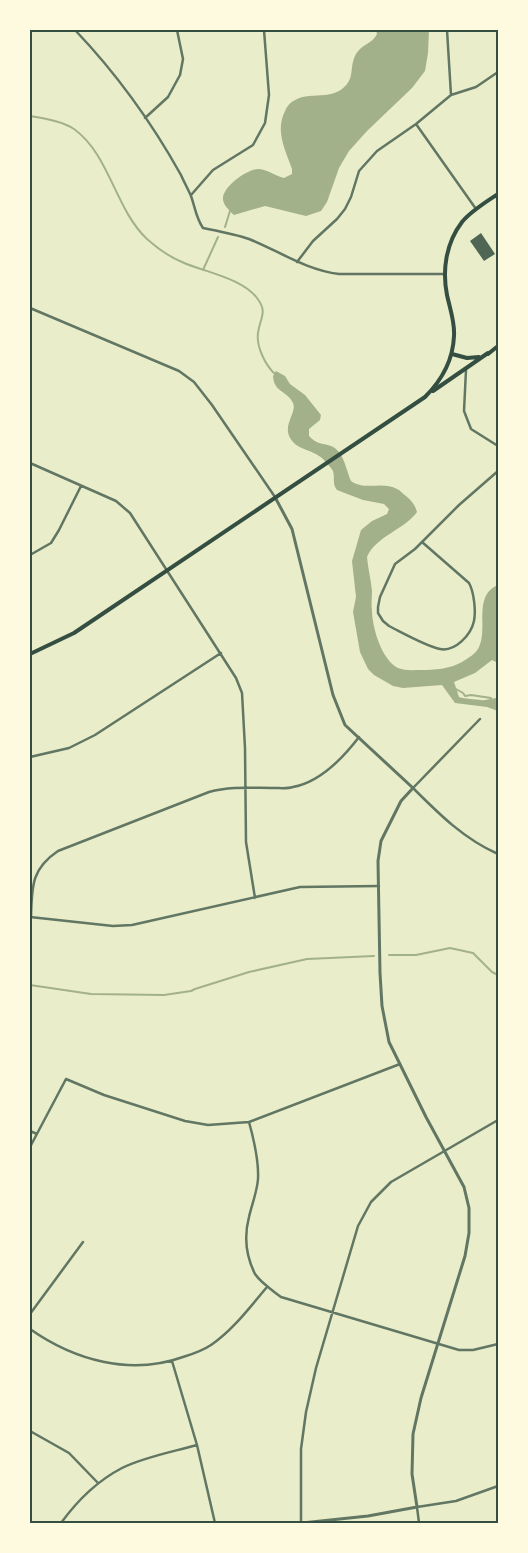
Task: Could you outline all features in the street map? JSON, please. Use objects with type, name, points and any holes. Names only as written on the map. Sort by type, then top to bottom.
[{"type":"main road","points":[[425,397],[438,384],[446,371],[452,354],[454,335],[445,274],[446,255],[452,238],[463,221],[476,209],[498,194]]},
{"type":"main road","points":[[30,654],[68,637],[276,499],[466,370],[498,346]]},
{"type":"main road","points":[[452,354],[467,358],[477,358],[488,353]]},
{"type":"street","points":[[75,30],[104,61],[145,118],[180,174],[204,228],[248,239],[297,262],[325,272],[339,274],[445,274]]},
{"type":"street","points":[[145,118],[168,97],[180,75],[183,59],[177,30]]},
{"type":"street","points":[[191,196],[213,170],[253,145],[264,123],[269,95],[264,30]]},
{"type":"street","points":[[447,30],[451,95]]},
{"type":"street","points":[[297,262],[313,241],[338,219],[351,197],[359,171],[377,151],[416,124],[451,95],[476,87],[498,72]]},
{"type":"street","points":[[416,124],[476,209]]},
{"type":"street","points":[[30,308],[179,371],[194,382],[212,405],[276,499],[292,529],[333,695],[345,725],[413,788],[448,824],[488,850],[498,854]]},
{"type":"street","points":[[466,370],[464,411],[471,429],[498,446]]},
{"type":"street","points":[[30,463],[116,501],[130,514],[168,570],[236,678],[242,694],[246,842],[255,898]]},
{"type":"street","points":[[422,542],[469,583],[472,588],[474,621],[462,641],[454,647],[441,649],[389,626],[378,613],[380,598],[395,564],[422,542],[459,504],[498,471]]},
{"type":"street","points":[[30,555],[51,543],[81,486]]},
{"type":"street","points":[[30,757],[69,748],[95,735],[221,653]]},
{"type":"street","points":[[419,1523],[412,1474],[413,1434],[421,1398],[465,1256],[469,1233],[469,1208],[464,1187],[444,1152],[389,1042],[382,1006],[378,861],[381,841],[401,801],[480,719]]},
{"type":"street","points":[[359,737],[347,753],[325,772],[293,788],[223,788],[58,851],[41,865],[36,874],[31,917],[113,926],[132,925],[300,887],[379,886]]},
{"type":"street","points":[[30,1147],[66,1079],[104,1095],[185,1121],[208,1125],[249,1122],[400,1064]]},
{"type":"street","points":[[498,1120],[391,1182],[371,1202],[358,1226],[316,1368],[301,1449],[301,1523],[368,1516],[456,1501],[498,1486]]},
{"type":"street","points":[[249,1122],[256,1154],[258,1180],[249,1218],[246,1238],[247,1251],[256,1275],[268,1287],[281,1297],[438,1345],[459,1350],[472,1350],[498,1344]]},
{"type":"street","points":[[30,1130],[37,1134]]},
{"type":"street","points":[[30,1314],[83,1242]]},
{"type":"street","points":[[30,1330],[73,1354],[102,1362],[132,1366],[155,1365],[197,1352],[210,1345],[228,1330],[268,1287]]},
{"type":"street","points":[[172,1361],[197,1445],[215,1523]]},
{"type":"street","points":[[30,1431],[69,1453],[98,1483]]},
{"type":"street","points":[[61,1523],[72,1508],[98,1483],[121,1468],[197,1445]]},
{"type":"shaded area","points":[[376,30],[429,30],[425,71],[412,88],[349,151],[339,168],[327,202],[321,211],[306,216],[265,206],[234,215],[224,203],[224,194],[226,189],[242,175],[258,169],[284,178],[292,174],[281,133],[282,118],[289,105],[302,97],[332,94],[345,87],[350,78],[356,54],[375,37],[377,34]]},
{"type":"shaded area","points":[[276,371],[285,376],[290,384],[305,395],[321,415],[320,420],[309,429],[309,436],[317,442],[335,448],[339,452],[351,481],[356,484],[386,486],[397,489],[410,500],[417,512],[405,524],[383,538],[367,557],[372,591],[374,626],[379,643],[392,664],[407,670],[447,668],[472,656],[478,649],[481,639],[483,604],[490,590],[498,585],[498,663],[492,660],[475,673],[454,682],[459,697],[483,700],[498,698],[498,711],[487,707],[455,703],[442,685],[403,688],[393,686],[374,675],[368,669],[360,652],[353,612],[356,597],[352,561],[361,530],[372,521],[387,514],[389,509],[384,504],[363,500],[337,490],[335,488],[333,471],[323,459],[292,441],[289,436],[288,427],[294,406],[290,399],[276,386],[273,376]]},
{"type":"building","points":[[481,233],[495,254],[484,261],[470,241]]},
{"type":"waterway","points":[[30,116],[64,124],[74,129],[86,140],[96,153],[136,227],[155,246],[177,260],[242,285],[257,298],[263,311],[258,333],[260,350],[268,366],[275,374]]},
{"type":"waterway","points":[[225,227],[230,211]]},
{"type":"waterway","points":[[203,270],[218,237]]},
{"type":"waterway","points":[[454,688],[465,696],[491,698]]},
{"type":"waterway","points":[[389,955],[416,955],[450,948],[473,953],[492,972],[498,975]]},
{"type":"waterway","points":[[30,985],[91,994],[164,995],[191,991],[249,972],[307,959],[374,956]]}]
